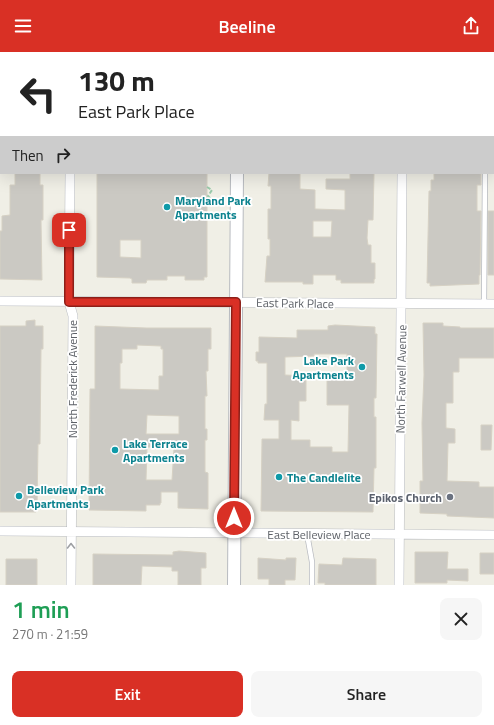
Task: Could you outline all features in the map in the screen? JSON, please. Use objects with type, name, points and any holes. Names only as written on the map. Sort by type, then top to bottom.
[{"type":"street","name":"North Frederick Avenue","points":[[70,174],[69,302],[73,316],[71,585]]},
{"type":"street","points":[[234,585],[237,174]]},
{"type":"street","name":"North Farwell Avenue","points":[[399,585],[402,174]]},
{"type":"street","name":"East Park Place","points":[[0,301],[494,304]]},
{"type":"street","name":"East Belleview Place","points":[[0,531],[494,535]]},
{"type":"lane","points":[[484,304],[485,174]]},
{"type":"lane","points":[[307,534],[312,562],[312,585]]},
{"type":"path","points":[[207,187],[212,190],[208,196],[215,203],[219,203]]},
{"type":"building","points":[[15,174],[40,174],[40,185],[43,185],[43,220],[41,220],[42,280],[0,279],[0,231],[2,231],[2,216],[10,215],[10,185],[15,185]]},
{"type":"building","points":[[97,174],[207,174],[207,277],[204,277],[204,280],[185,280],[185,276],[167,276],[167,280],[147,280],[146,283],[132,283],[132,279],[97,277]],"holes":[[[120,240],[141,240],[141,258],[120,257]]]},
{"type":"building","points":[[269,174],[300,174],[300,189],[315,190],[315,209],[345,210],[345,190],[326,189],[326,179],[350,179],[350,174],[374,174],[373,220],[368,220],[367,238],[368,245],[371,245],[371,263],[375,263],[374,283],[341,283],[341,280],[336,280],[336,275],[313,275],[313,284],[303,284],[303,282],[265,282],[267,256],[270,256],[270,239],[268,239],[268,209],[271,209],[271,186],[268,186]],"holes":[[[313,221],[332,221],[331,237],[313,237]]]},
{"type":"building","points":[[434,174],[481,174],[481,185],[477,185],[477,211],[481,211],[479,284],[430,286],[430,283],[427,283],[429,191],[431,191],[431,180],[434,180]]},
{"type":"building","points":[[488,211],[494,211],[494,275],[488,275]]},
{"type":"building","points":[[35,320],[35,326],[43,326],[43,349],[41,349],[40,444],[38,444],[37,510],[36,512],[0,512],[0,326],[26,326],[26,321]]},
{"type":"building","points":[[423,323],[443,323],[443,326],[460,328],[494,328],[494,358],[459,358],[459,372],[453,372],[453,403],[446,403],[446,428],[455,429],[455,443],[448,443],[447,481],[479,482],[479,487],[494,487],[494,518],[420,513],[420,481],[423,481]]},
{"type":"building","points":[[95,326],[211,328],[211,349],[208,349],[208,371],[206,371],[207,396],[205,396],[205,429],[207,429],[207,440],[205,440],[205,472],[208,473],[208,509],[178,508],[178,492],[161,492],[160,505],[146,505],[146,511],[89,510],[90,389],[95,389]],"holes":[[[137,345],[161,346],[161,349],[163,349],[163,376],[159,376],[159,390],[120,389],[120,363],[122,363],[122,349],[137,349]],[[147,415],[179,416],[179,434],[146,434]],[[147,447],[174,448],[172,480],[146,480]]]},
{"type":"building","points":[[328,326],[375,327],[375,334],[377,334],[376,398],[374,398],[374,417],[376,417],[376,468],[374,468],[373,512],[261,511],[262,439],[279,439],[279,420],[264,420],[265,404],[267,404],[267,363],[258,363],[258,361],[256,361],[256,352],[259,352],[259,337],[297,338],[297,330],[328,330]],"holes":[[[314,354],[347,354],[347,377],[327,377],[327,405],[349,405],[348,452],[332,452],[332,447],[310,447],[310,440],[291,440],[291,420],[299,421],[299,401],[306,401],[306,376],[285,375],[285,357],[314,356]]]},
{"type":"building","points":[[481,425],[492,425],[491,450],[481,450]]},
{"type":"building","points":[[173,552],[206,553],[206,568],[201,568],[201,585],[178,585],[178,571],[172,571],[172,567],[142,566],[141,585],[93,585],[93,554],[173,555]]},
{"type":"building","points":[[415,552],[448,552],[447,569],[468,569],[468,581],[447,580],[447,583],[415,583]]},
{"type":"building","points":[[480,553],[494,553],[494,574],[480,574]]},
{"type":"building","points":[[258,558],[286,560],[286,558],[296,558],[295,580],[285,580],[285,585],[269,585],[269,579],[258,579]]},
{"type":"building","points":[[343,558],[376,559],[376,585],[325,585],[325,583],[318,583],[319,564],[342,565]]},
{"type":"building","points":[[6,559],[37,559],[37,585],[6,585]]},
{"type":"place","name":"Maryland Park Apartments","points":[[167,207]]},
{"type":"place","name":"Lake Park Apartments","points":[[362,367]]},
{"type":"place","name":"Lake Terrace Apartments","points":[[115,450]]},
{"type":"place","name":"The Candlelite","points":[[279,477]]},
{"type":"place","name":"Belleview Park Apartments","points":[[19,496]]},
{"type":"place","name":"Epikos Church","points":[[450,497]]},
{"type":"route","points":[[69,230],[69,302],[236,302],[234,518]]}]
